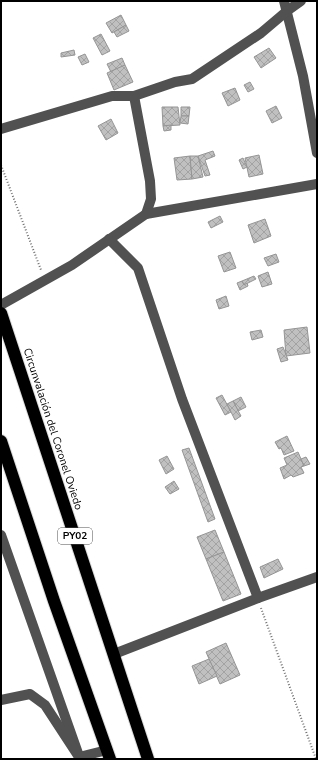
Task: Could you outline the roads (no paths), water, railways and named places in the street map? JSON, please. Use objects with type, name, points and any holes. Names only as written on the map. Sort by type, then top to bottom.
[{"type":"highway","name":"Circunvalación del Coronel Oviedo","points":[[1,313],[148,759]]},
{"type":"highway","points":[[1,442],[54,601],[108,755]]},
{"type":"street","points":[[1,129],[112,96],[134,96],[175,82],[192,79],[261,33],[285,6],[301,1]]},
{"type":"street","points":[[285,6],[303,76],[317,154]]},
{"type":"street","points":[[134,96],[150,180],[151,198],[146,214]]},
{"type":"street","points":[[1,305],[72,265],[146,214],[317,184]]},
{"type":"street","points":[[109,239],[138,268],[182,399],[258,598]]},
{"type":"street","points":[[1,535],[80,758]]},
{"type":"street","points":[[114,654],[258,598],[317,577]]},
{"type":"street","points":[[1,700],[30,694],[45,705],[80,758]]},
{"type":"street","points":[[80,758],[108,755]]}]
